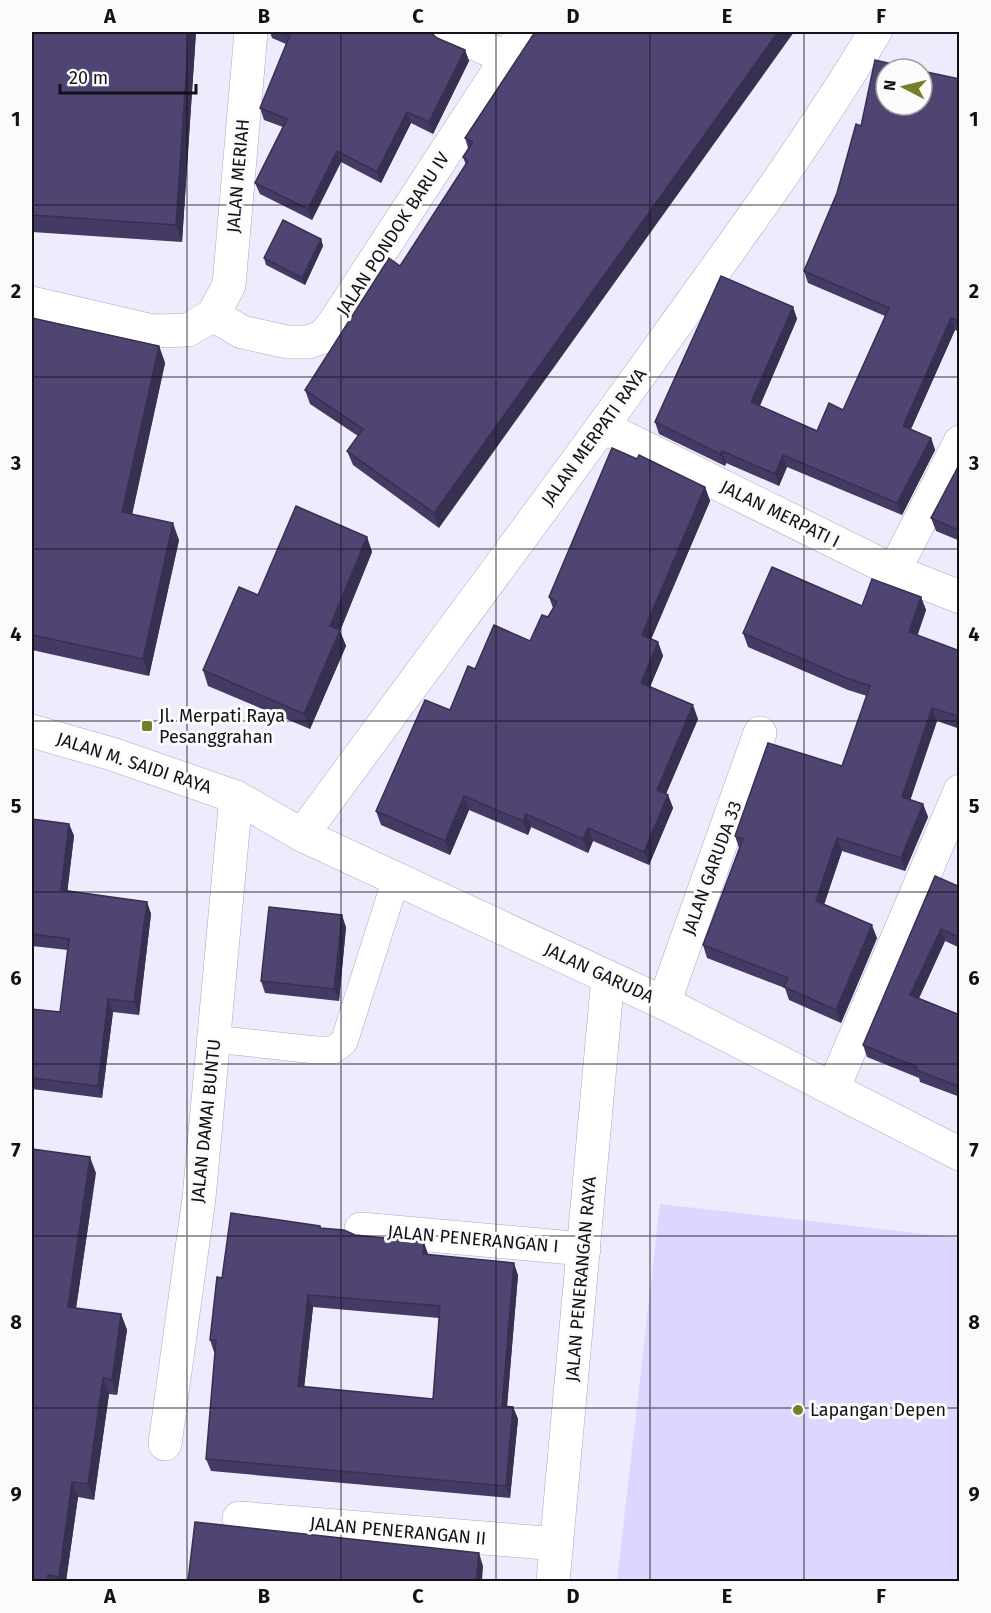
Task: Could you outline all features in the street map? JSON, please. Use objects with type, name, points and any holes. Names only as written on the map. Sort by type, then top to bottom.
[{"type":"street","name":"JALAN MERIAH","points":[[213,315],[229,285],[251,32]]},
{"type":"street","points":[[448,32],[516,45]]},
{"type":"street","name":"JALAN MERPATI RAYA","points":[[302,835],[603,427],[770,193],[839,92],[875,32]]},
{"type":"street","name":"JALAN PONDOK BARU IV","points":[[213,315],[242,332],[287,342],[308,342],[323,337],[516,45]]},
{"type":"street","points":[[32,303],[153,331],[188,330],[213,315]]},
{"type":"street","name":"JALAN MERPATI I","points":[[603,427],[894,571],[960,597]]},
{"type":"street","points":[[894,571],[960,442]]},
{"type":"street","name":"JALAN M. SAIDI RAYA","points":[[32,731],[111,754],[236,797]]},
{"type":"street","name":"JALAN GARUDA 33","points":[[664,1003],[760,734]]},
{"type":"street","points":[[833,1089],[960,791]]},
{"type":"street","name":"JALAN GARUDA","points":[[236,797],[302,835],[664,1003],[960,1154]]},
{"type":"street","name":"JALAN DAMAI BUNTU","points":[[165,1444],[199,1198],[236,797]]},
{"type":"street","name":"JALAN PENERANGAN RAYA","points":[[553,1581],[608,977]]},
{"type":"street","name":"JALAN PENERANGAN I","points":[[361,1229],[584,1249]]},
{"type":"street","name":"JALAN PENERANGAN II","points":[[239,1518],[557,1544]]},
{"type":"lane","points":[[214,1039],[316,1050],[333,1050],[344,1042],[396,879]]},
{"type":"shaded area","name":"Lapangan Depen","points":[[660,1204],[959,1238],[959,1581],[617,1581]]},
{"type":"building","points":[[32,32],[189,32],[176,225],[32,215]]},
{"type":"building","points":[[280,32],[430,32],[437,38],[465,50],[429,122],[407,112],[377,172],[337,151],[308,209],[255,183],[287,119],[260,108],[290,35]]},
{"type":"building","points":[[535,32],[778,32],[434,513],[347,451],[363,429],[305,390],[389,258],[400,266],[468,161],[463,157],[473,142],[465,138]]},
{"type":"building","points":[[874,65],[874,117],[934,117],[934,74],[960,79],[960,322],[951,318],[903,426],[931,438],[897,503],[783,455],[775,474],[722,451],[720,454],[655,422],[721,276],[793,307],[751,402],[817,431],[829,403],[843,410],[889,308],[804,271],[837,193],[856,124],[861,126]]},
{"type":"building","points":[[283,220],[321,239],[302,278],[264,258]]},
{"type":"building","points":[[32,318],[159,346],[122,512],[173,523],[143,659],[32,635]]},
{"type":"building","points":[[612,448],[637,459],[639,455],[705,487],[642,635],[658,642],[641,683],[693,705],[657,790],[668,795],[644,852],[588,828],[583,839],[526,814],[523,821],[464,796],[445,841],[376,811],[425,700],[450,710],[468,666],[475,669],[494,625],[530,641],[542,615],[548,617],[557,602],[549,597]]},
{"type":"building","points":[[960,463],[960,531],[931,518]]},
{"type":"building","points":[[296,506],[367,537],[330,626],[340,630],[304,714],[203,670],[239,587],[258,595]]},
{"type":"building","points":[[772,567],[862,606],[872,579],[921,597],[909,632],[960,651],[960,717],[932,708],[902,797],[923,804],[901,858],[837,838],[816,901],[872,925],[836,1010],[784,987],[788,978],[703,945],[743,839],[735,836],[768,743],[842,766],[870,686],[743,633]]},
{"type":"building","points":[[32,819],[69,824],[61,890],[147,902],[134,1002],[108,999],[98,1086],[32,1078],[32,1009],[60,1012],[69,939],[32,934]]},
{"type":"building","points":[[935,876],[960,887],[960,938],[941,929],[910,995],[960,1015],[960,1087],[916,1070],[917,1067],[863,1045]]},
{"type":"building","points":[[269,907],[342,915],[334,989],[261,981]]},
{"type":"building","points":[[32,1149],[90,1157],[68,1307],[121,1314],[112,1380],[103,1378],[88,1484],[72,1482],[59,1577],[48,1575],[48,1581],[32,1581]]},
{"type":"building","points":[[231,1213],[344,1230],[355,1235],[424,1242],[423,1254],[514,1263],[502,1406],[513,1407],[506,1486],[206,1459],[216,1340],[210,1340],[217,1277],[222,1278]],"holes":[[[308,1295],[440,1306],[433,1399],[298,1386]]]},
{"type":"building","points":[[195,1522],[479,1553],[476,1581],[188,1581]]},
{"type":"place","name":"Jl. Merpati Raya Pesanggrahan","points":[[147,726]]},
{"type":"place","name":"Lapangan Depen","points":[[798,1410]]}]
